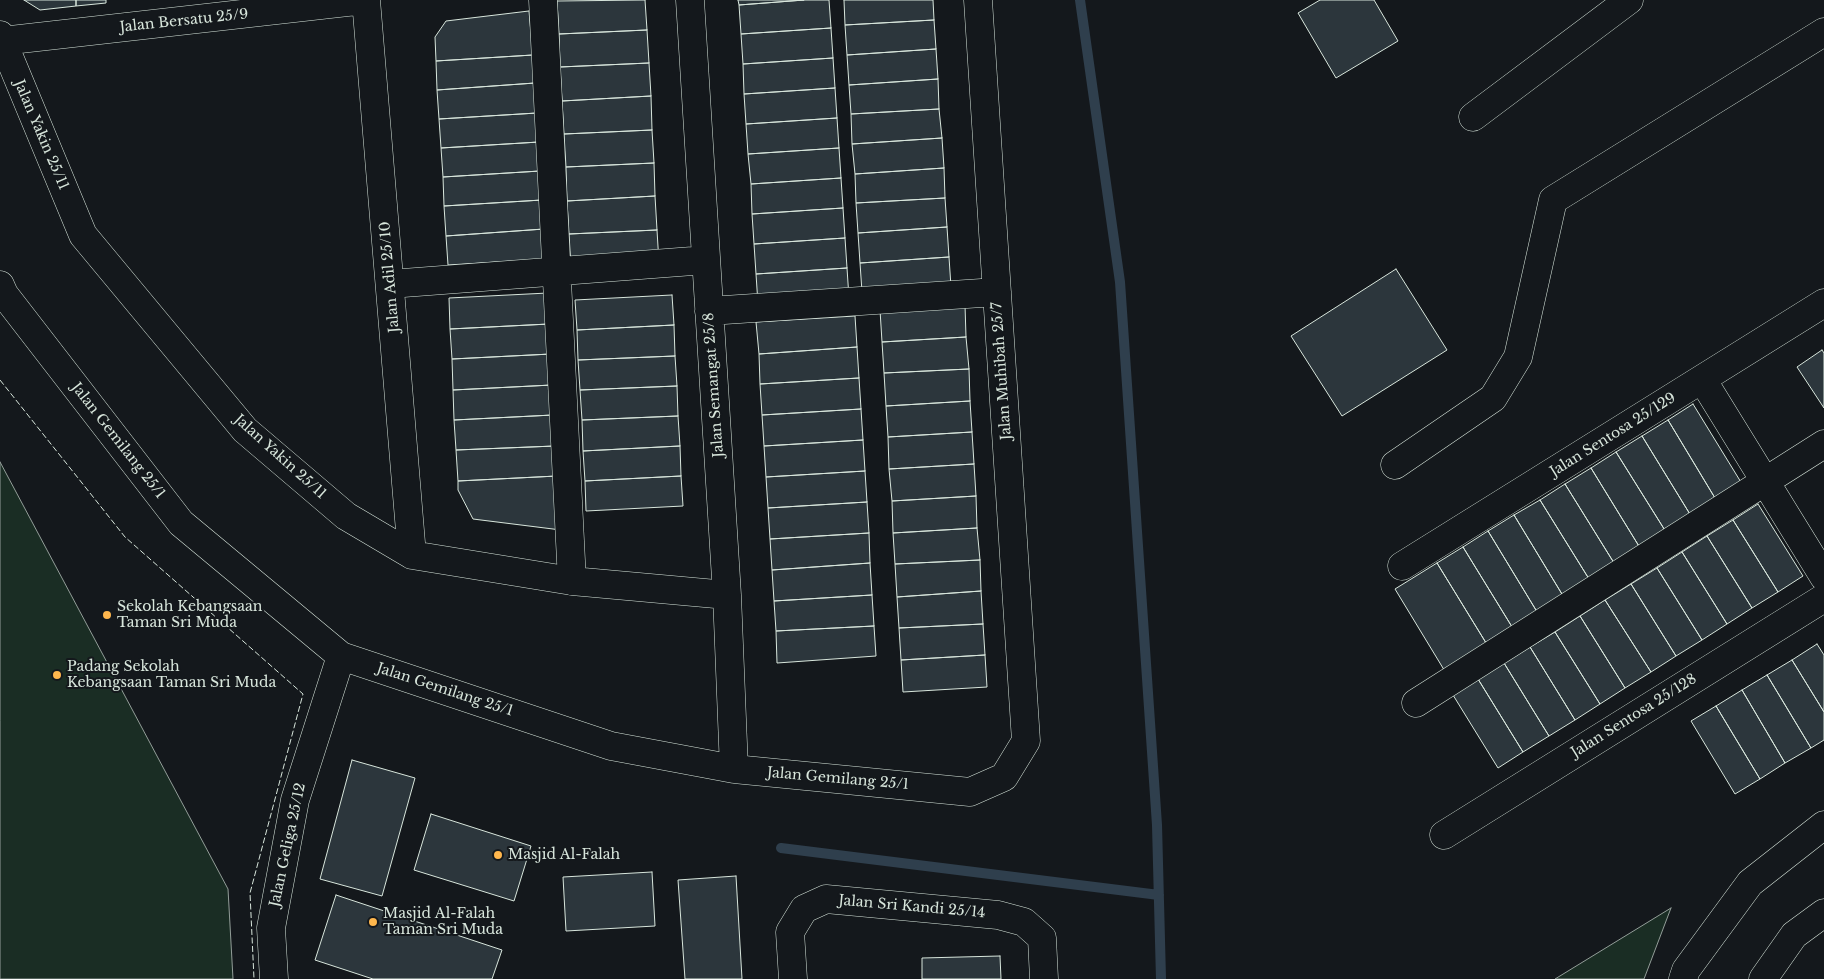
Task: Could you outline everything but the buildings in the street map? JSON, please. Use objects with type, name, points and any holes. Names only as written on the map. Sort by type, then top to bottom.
[{"type":"main road","name":"Jalan Bersatu 25/9","points":[[1,38],[366,0]]},
{"type":"main road","name":"Jalan Adil 25/10","points":[[366,0],[412,555]]},
{"type":"main road","points":[[542,0],[572,581]]},
{"type":"main road","name":"Jalan Semangat 25/8","points":[[690,0],[727,595],[734,769]]},
{"type":"main road","name":"Jalan Muhibah 25/7","points":[[978,0],[1026,741]]},
{"type":"main road","points":[[1474,117],[1629,0]]},
{"type":"main road","points":[[1395,465],[1493,398],[1518,357],[1554,200],[1824,32]]},
{"type":"main road","name":"Jalan Yakin 25/11","points":[[1,38],[83,235],[245,430],[346,516],[412,555],[572,581],[727,595]]},
{"type":"main road","points":[[390,284],[706,260]]},
{"type":"main road","name":"Jalan Gemilang 25/1","points":[[1,291],[181,523],[341,656],[611,746],[734,769],[970,792],[1004,777],[1026,741]]},
{"type":"main road","points":[[709,311],[997,292]]},
{"type":"main road","name":"Jalan Sentosa 25/129","points":[[1402,566],[1824,303]]},
{"type":"main road","points":[[1702,379],[1824,577]]},
{"type":"main road","points":[[1416,703],[1824,444]]},
{"type":"main road","name":"Jalan Sentosa 25/128","points":[[1444,835],[1824,598]]},
{"type":"main road","name":"Jalan Geliga 25/12","points":[[274,979],[271,928],[295,800],[341,656]]},
{"type":"main road","points":[[1683,979],[1686,970],[1750,883],[1824,825]]},
{"type":"main road","name":"Jalan Sri Kandi 25/14","points":[[793,979],[790,932],[804,909],[826,900],[998,915],[1024,922],[1042,938],[1044,979]]},
{"type":"main road","points":[[1763,979],[1794,935],[1824,913]]},
{"type":"green space","name":"Padang Sekolah Kebangsaan Taman Sri Muda","points":[[0,462],[228,889],[233,979],[0,979]]},
{"type":"green space","points":[[1671,908],[1644,979],[1555,979]]},
{"type":"waterway","points":[[1080,0],[1120,282],[1157,825],[1161,979]]},
{"type":"waterway","points":[[781,848],[1159,895]]},
{"type":"fence","points":[[0,380],[125,537],[303,694],[250,893],[254,979]]},
{"type":"place","name":"Sekolah Kebangsaan Taman Sri Muda","points":[[107,615]]},
{"type":"place","name":"Padang Sekolah Kebangsaan Taman Sri Muda","points":[[57,675]]},
{"type":"place","name":"Masjid Al-Falah","points":[[498,855]]},
{"type":"place","name":"Masjid Al-Falah Taman Sri Muda","points":[[373,922]]}]
